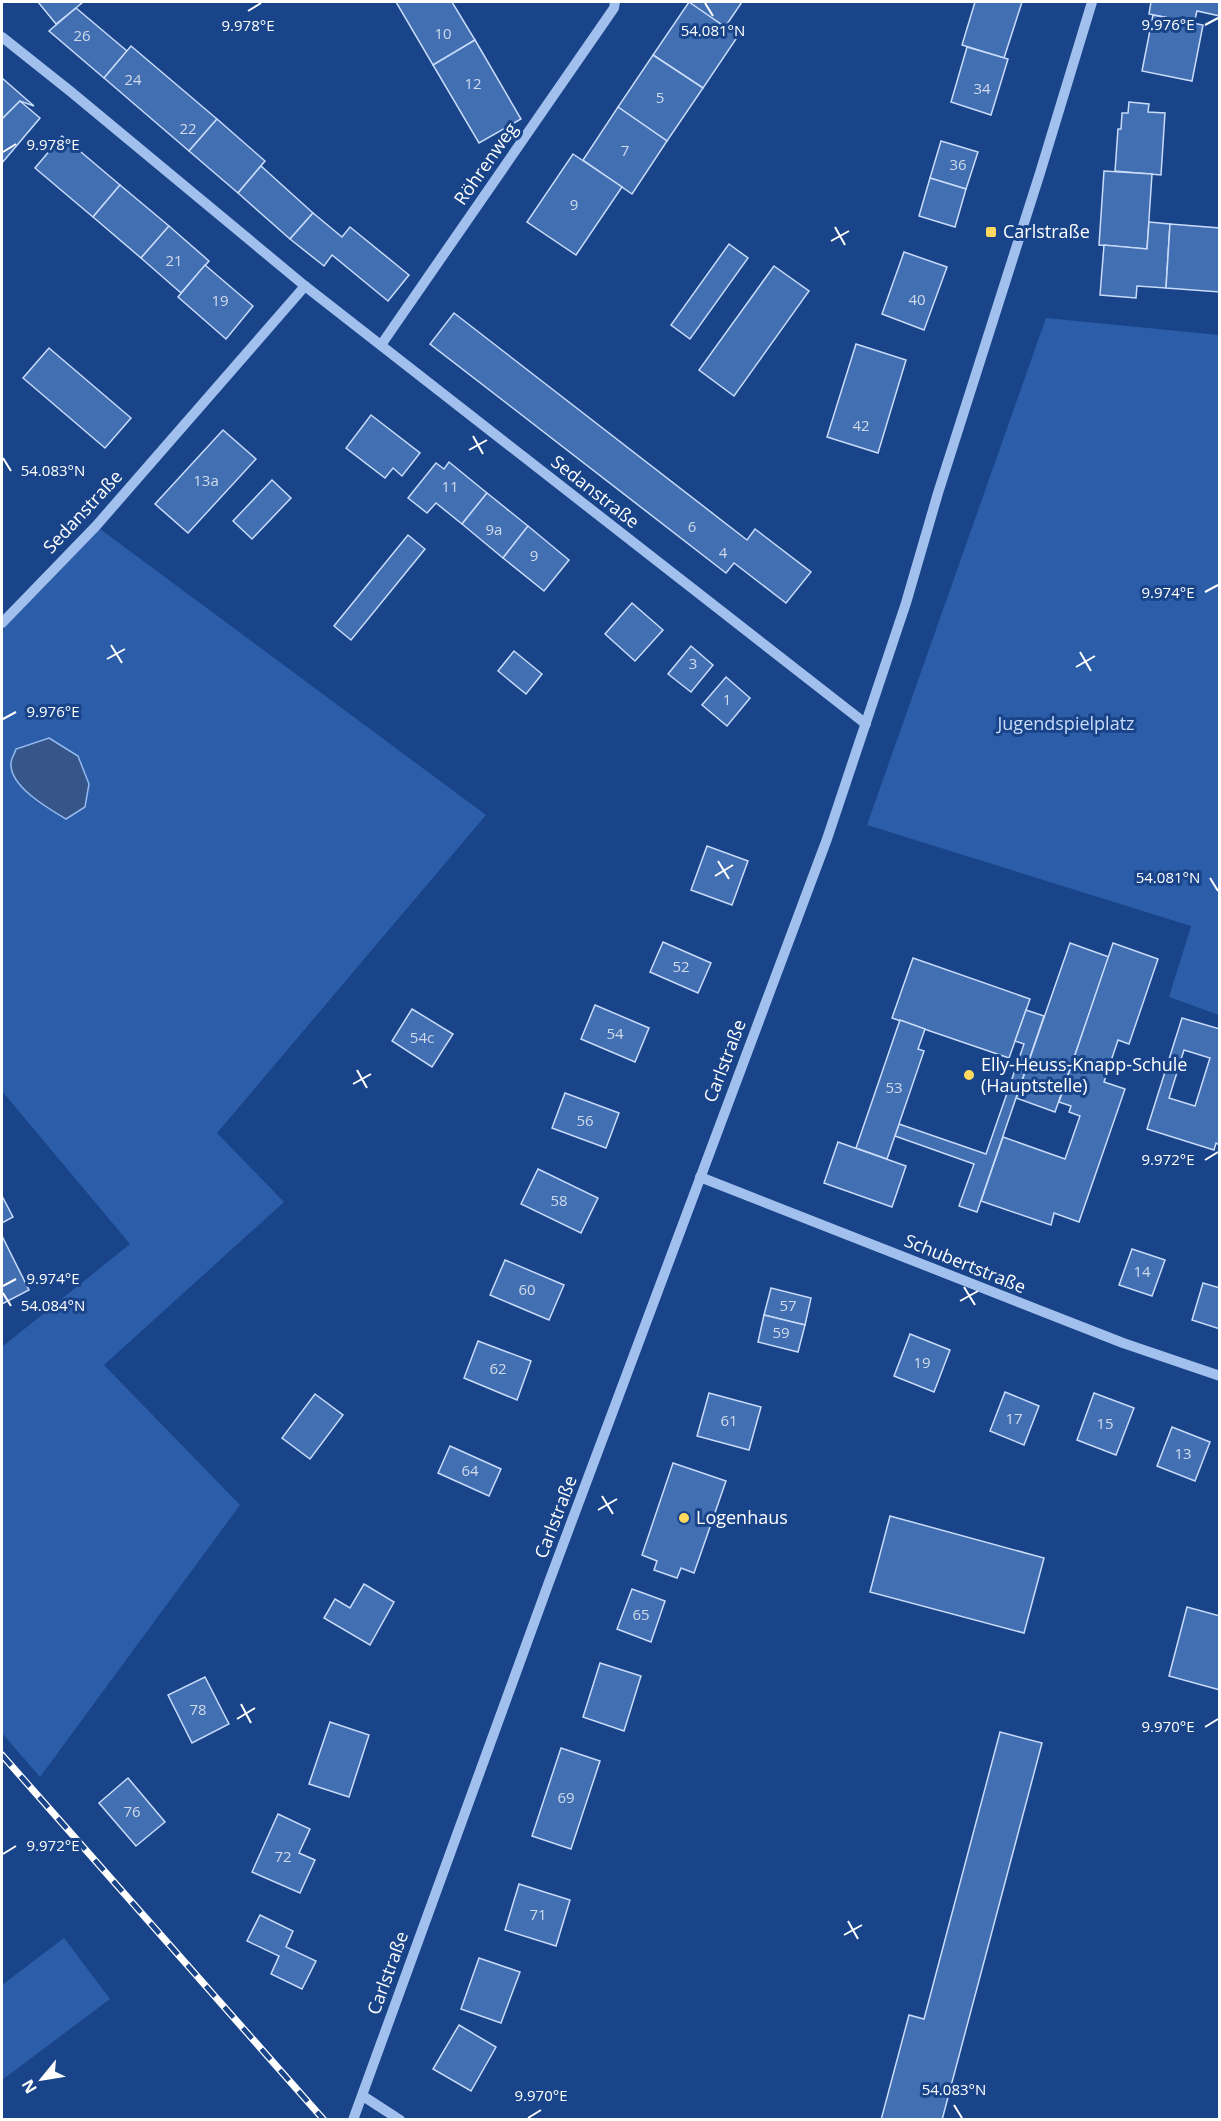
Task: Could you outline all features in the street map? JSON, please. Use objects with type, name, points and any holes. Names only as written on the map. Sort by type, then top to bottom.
[{"type":"street","name":"Röhrenweg","points":[[381,345],[614,8],[615,2]]},
{"type":"street","name":"Carlstraße","points":[[352,2120],[363,2096],[366,2079],[826,839],[906,603],[938,493],[1092,2]]},
{"type":"street","name":"Sedanstraße","points":[[2,37],[305,286],[866,724]]},
{"type":"street","name":"Sedanstraße","points":[[2,623],[96,526],[305,286]]},
{"type":"street","name":"Schubertstraße","points":[[700,1177],[1112,1340],[1220,1376]]},
{"type":"street","points":[[363,2096],[399,2120]]},
{"type":"green space","name":"Jugendspielplatz","points":[[1046,318],[1219,335],[1219,1015],[1169,997],[1191,926],[867,825]]},
{"type":"green space","points":[[96,526],[486,815],[217,1133],[284,1202],[104,1365],[240,1505],[40,1777],[2,1733],[2,1347],[130,1244],[2,1091],[2,623]]},
{"type":"green space","points":[[64,1938],[110,1999],[2,2080],[2,1985]]},
{"type":"shaded area","points":[[49,738],[78,756],[89,784],[85,807],[66,819],[31,796],[16,780],[12,772],[11,761],[16,749]]},
{"type":"building","points":[[38,2],[80,2],[82,3],[56,24]]},
{"type":"building","points":[[396,2],[452,2],[475,40],[433,65]]},
{"type":"building","points":[[688,2],[742,2],[725,27]]},
{"type":"building","points":[[689,2],[738,36],[703,88],[653,55]]},
{"type":"building","points":[[975,2],[1022,2],[1004,58],[962,45]]},
{"type":"building","points":[[1151,2],[1220,2],[1220,16],[1197,11],[1194,23],[1149,14]]},
{"type":"building","points":[[76,8],[127,51],[104,78],[49,31]]},
{"type":"building","points":[[1153,15],[1203,25],[1192,81],[1142,71]]},
{"type":"building","points":[[475,40],[521,119],[479,143],[433,65]]},
{"type":"building","points":[[131,46],[217,119],[189,151],[104,78]]},
{"type":"building","points":[[967,47],[1008,59],[991,115],[951,102]]},
{"type":"building","points":[[653,55],[703,88],[667,141],[618,107]]},
{"type":"building","points":[[2,78],[34,106],[20,101],[2,119]]},
{"type":"building","points":[[20,101],[40,118],[2,163],[2,119]]},
{"type":"building","points":[[1129,102],[1149,104],[1148,112],[1165,113],[1161,175],[1115,171],[1118,129],[1121,129],[1122,113],[1128,113]]},
{"type":"building","points":[[618,107],[667,141],[632,194],[583,160]]},
{"type":"building","points":[[217,119],[265,161],[238,193],[189,151]]},
{"type":"building","points":[[62,136],[120,185],[93,217],[35,168]]},
{"type":"building","points":[[941,141],[978,152],[966,189],[930,178]]},
{"type":"building","points":[[573,154],[622,187],[576,255],[527,222]]},
{"type":"building","points":[[261,166],[313,213],[290,239],[238,193]]},
{"type":"building","points":[[1104,171],[1152,174],[1147,249],[1099,245]]},
{"type":"building","points":[[930,178],[966,189],[955,227],[919,216]]},
{"type":"building","points":[[120,185],[169,226],[141,258],[93,217]]},
{"type":"building","points":[[313,213],[342,237],[350,227],[409,275],[388,301],[332,255],[324,266],[290,239]]},
{"type":"building","points":[[1149,222],[1170,224],[1166,288],[1137,286],[1136,298],[1100,295],[1104,245],[1147,249]]},
{"type":"building","points":[[1170,224],[1220,228],[1220,292],[1166,288]]},
{"type":"building","points":[[169,226],[209,261],[181,293],[141,258]]},
{"type":"building","points":[[729,244],[748,258],[690,339],[671,325]]},
{"type":"building","points":[[904,252],[947,267],[924,330],[882,314]]},
{"type":"building","points":[[205,265],[253,306],[226,339],[178,297]]},
{"type":"building","points":[[774,266],[809,291],[734,396],[699,370]]},
{"type":"building","points":[[454,313],[747,540],[755,529],[811,572],[786,603],[734,563],[726,573],[430,344]]},
{"type":"building","points":[[856,344],[906,360],[878,453],[827,437]]},
{"type":"building","points":[[49,348],[131,418],[105,448],[23,378]]},
{"type":"building","points":[[371,415],[420,453],[402,476],[393,468],[385,478],[346,448]]},
{"type":"building","points":[[223,430],[256,459],[188,533],[155,504]]},
{"type":"building","points":[[449,462],[487,493],[462,524],[436,503],[427,513],[408,498],[436,463],[444,469]]},
{"type":"building","points":[[272,480],[291,498],[252,539],[233,521]]},
{"type":"building","points":[[487,493],[528,526],[503,558],[462,524]]},
{"type":"building","points":[[528,526],[569,560],[544,591],[503,558]]},
{"type":"building","points":[[408,535],[425,549],[351,640],[334,626]]},
{"type":"building","points":[[632,603],[663,630],[635,661],[605,634]]},
{"type":"building","points":[[691,646],[713,665],[691,692],[668,674]]},
{"type":"building","points":[[514,651],[542,674],[526,694],[498,671]]},
{"type":"building","points":[[726,677],[750,698],[727,726],[702,705]]},
{"type":"building","points":[[707,846],[748,861],[732,905],[691,890]]},
{"type":"building","points":[[663,942],[711,963],[698,993],[650,972]]},
{"type":"building","points":[[1070,943],[1109,957],[1055,1112],[1016,1098]]},
{"type":"building","points":[[1113,943],[1158,959],[1129,1044],[1118,1040],[1104,1082],[1125,1089],[1079,1222],[1054,1213],[1051,1225],[981,1201],[1003,1137],[1065,1159],[1080,1116],[1069,1112],[1071,1106],[1059,1102]]},
{"type":"building","points":[[913,958],[1030,999],[1009,1058],[892,1018]]},
{"type":"building","points":[[595,1005],[649,1028],[635,1062],[581,1039]]},
{"type":"building","points":[[412,1009],[453,1034],[432,1067],[392,1041]]},
{"type":"building","points":[[1026,1010],[1044,1016],[977,1212],[959,1206],[974,1164],[895,1136],[899,1124],[986,1154],[1024,1044],[1015,1041]]},
{"type":"building","points":[[1182,1018],[1220,1029],[1220,1145],[1216,1143],[1214,1150],[1147,1129]],"holes":[[[1184,1050],[1210,1058],[1195,1106],[1169,1098]]]},
{"type":"building","points":[[900,1020],[925,1029],[918,1049],[924,1051],[887,1159],[856,1148]]},
{"type":"building","points":[[565,1093],[619,1113],[606,1148],[552,1128]]},
{"type":"building","points":[[838,1142],[906,1166],[892,1207],[824,1183]]},
{"type":"building","points":[[538,1169],[598,1198],[581,1233],[521,1204]]},
{"type":"building","points":[[2,1196],[13,1217],[2,1223]]},
{"type":"building","points":[[2,1236],[29,1290],[2,1304]]},
{"type":"building","points":[[1132,1249],[1165,1260],[1152,1296],[1119,1285]]},
{"type":"building","points":[[505,1260],[564,1285],[549,1320],[490,1295]]},
{"type":"building","points":[[1203,1283],[1220,1288],[1220,1329],[1192,1320]]},
{"type":"building","points":[[771,1288],[811,1298],[805,1325],[764,1315]]},
{"type":"building","points":[[764,1315],[805,1325],[798,1352],[758,1342]]},
{"type":"building","points":[[910,1334],[950,1350],[934,1392],[894,1376]]},
{"type":"building","points":[[478,1341],[531,1361],[517,1400],[464,1378]]},
{"type":"building","points":[[1005,1392],[1039,1406],[1024,1445],[990,1431]]},
{"type":"building","points":[[709,1393],[761,1407],[749,1450],[697,1436]]},
{"type":"building","points":[[1094,1393],[1134,1408],[1116,1455],[1077,1440]]},
{"type":"building","points":[[315,1394],[343,1415],[310,1459],[282,1438]]},
{"type":"building","points":[[1172,1427],[1210,1442],[1195,1481],[1157,1466]]},
{"type":"building","points":[[450,1446],[501,1469],[489,1496],[438,1473]]},
{"type":"building","name":"Logenhaus","points":[[673,1463],[726,1481],[694,1573],[681,1568],[677,1578],[654,1570],[657,1561],[642,1555]]},
{"type":"building","points":[[890,1516],[1044,1558],[1024,1633],[870,1592]]},
{"type":"building","points":[[364,1584],[394,1602],[370,1645],[324,1618],[335,1599],[350,1608]]},
{"type":"building","points":[[632,1589],[665,1601],[651,1642],[617,1629]]},
{"type":"building","points":[[1187,1607],[1220,1616],[1220,1690],[1169,1676]]},
{"type":"building","points":[[600,1663],[641,1676],[624,1731],[583,1717]]},
{"type":"building","points":[[205,1677],[229,1724],[192,1743],[168,1695]]},
{"type":"building","points":[[330,1722],[369,1735],[349,1797],[309,1784]]},
{"type":"building","points":[[1000,1732],[1042,1743],[942,2120],[881,2120],[909,2015],[924,2019]]},
{"type":"building","points":[[561,1748],[600,1761],[571,1849],[532,1836]]},
{"type":"building","points":[[128,1778],[165,1822],[136,1846],[99,1803]]},
{"type":"building","points":[[278,1814],[310,1829],[299,1853],[315,1860],[300,1893],[252,1872]]},
{"type":"building","points":[[519,1884],[570,1900],[556,1946],[505,1930]]},
{"type":"building","points":[[260,1915],[293,1931],[286,1947],[316,1961],[302,1989],[271,1974],[279,1956],[247,1941]]},
{"type":"building","points":[[479,1958],[520,1972],[501,2023],[461,2009]]},
{"type":"building","points":[[459,2025],[496,2047],[471,2091],[433,2069]]},
{"type":"railway","points":[[2,1755],[324,2120]]},
{"type":"place","name":"Carlstraße","points":[[991,232]]},
{"type":"place","name":"Elly-Heuss-Knapp-Schule (Hauptstelle)","points":[[969,1075]]},
{"type":"place","name":"Logenhaus","points":[[684,1518]]}]
